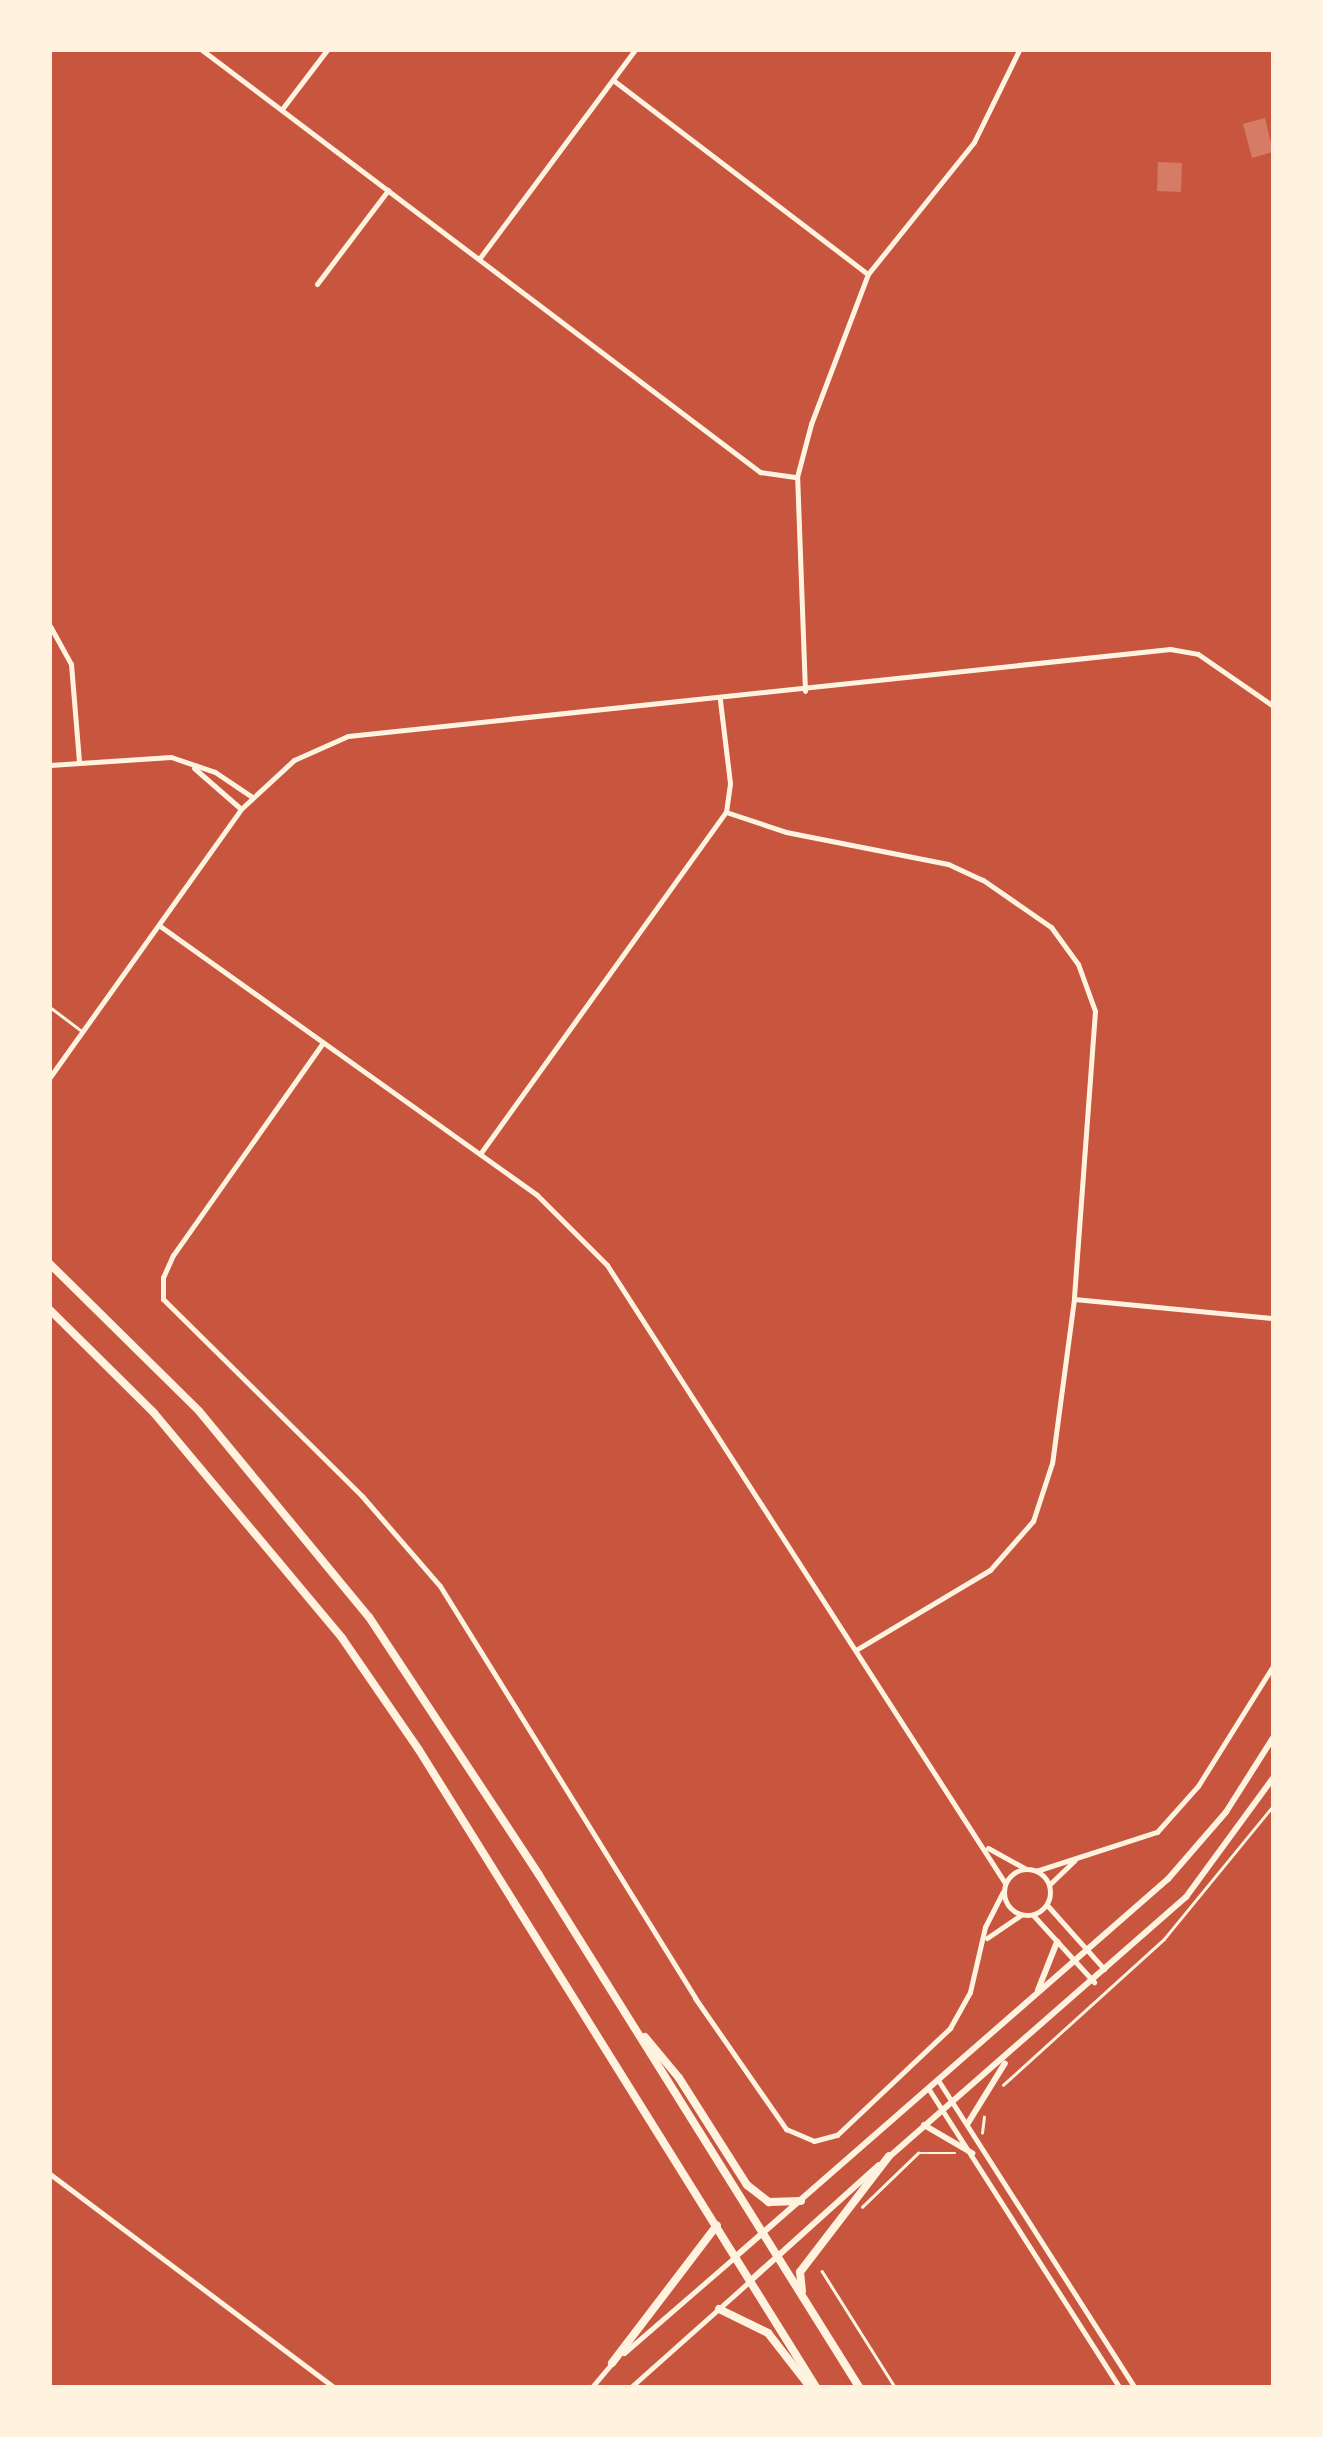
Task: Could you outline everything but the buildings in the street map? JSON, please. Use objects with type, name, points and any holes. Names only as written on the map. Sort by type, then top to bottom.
[{"type":"main road","points":[[50,1264],[200,1411],[370,1617],[629,2019],[859,2387]]},
{"type":"main road","points":[[50,1310],[154,1413],[342,1638],[716,2225],[813,2387]]},
{"type":"main road","points":[[735,2257],[1168,1879],[1226,1812],[1273,1738]]},
{"type":"main road","points":[[750,2281],[924,2125],[1008,2058],[1186,1897],[1273,1778]]},
{"type":"main road","points":[[1035,1995],[1057,1942]]},
{"type":"main road","points":[[629,2019],[679,2078],[747,2185],[769,2202],[801,2200]]},
{"type":"main road","points":[[968,2123],[1008,2058]]},
{"type":"main road","points":[[924,2125],[972,2153]]},
{"type":"main road","points":[[803,2298],[800,2272],[889,2156]]},
{"type":"main road","points":[[612,2362],[716,2225]]},
{"type":"main road","points":[[719,2309],[768,2332],[813,2387]]},
{"type":"street","points":[[202,50],[760,472],[798,476]]},
{"type":"street","points":[[282,110],[327,50]]},
{"type":"street","points":[[479,258],[635,50]]},
{"type":"street","points":[[805,690],[798,476],[868,274],[974,142],[1017,52]]},
{"type":"street","points":[[612,80],[868,274]]},
{"type":"street","points":[[317,284],[388,190]]},
{"type":"street","points":[[50,626],[70,664],[78,762]]},
{"type":"street","points":[[50,1077],[252,797],[294,760],[348,736],[720,700],[1170,649],[1198,654],[1273,706]]},
{"type":"street","points":[[480,1154],[726,812],[730,783],[720,700]]},
{"type":"street","points":[[50,765],[146,756],[192,766],[252,797]]},
{"type":"street","points":[[192,766],[242,809]]},
{"type":"street","points":[[726,812],[786,832],[948,864],[983,880],[1060,940],[1095,1011],[1074,1299],[1052,1463],[1032,1521],[990,1570],[856,1650]]},
{"type":"street","points":[[160,926],[537,1195],[607,1265],[856,1650],[936,1784],[985,1847],[1005,1883],[970,1992],[950,2028],[836,2134],[814,2141],[786,2129],[695,1998],[440,1586],[362,1496],[164,1299],[162,1277],[173,1255],[322,1044]]},
{"type":"street","points":[[1074,1299],[1273,1318]]},
{"type":"street","points":[[985,1847],[1036,1871],[1125,1847],[1168,1821],[1250,1710],[1273,1666]]},
{"type":"street","points":[[984,1941],[1021,1915],[1033,1915],[1046,1905],[1048,1884],[1078,1858]]},
{"type":"street","points":[[1005,1883],[1026,1869]]},
{"type":"street","points":[[1036,1871],[1048,1884]]},
{"type":"street","points":[[1003,1892],[1021,1915]]},
{"type":"street","points":[[1046,1905],[1106,1971]]},
{"type":"street","points":[[1033,1915],[1094,1982]]},
{"type":"street","points":[[938,2080],[1134,2387]]},
{"type":"street","points":[[928,2088],[1120,2387]]},
{"type":"street","points":[[50,2174],[334,2387]]},
{"type":"street","points":[[592,2387],[612,2362],[735,2257]]},
{"type":"street","points":[[631,2387],[750,2281]]},
{"type":"lane","points":[[50,1007],[83,1032]]},
{"type":"path","points":[[994,2092],[1164,1938],[1273,1806]]},
{"type":"path","points":[[977,2137],[989,2104]]},
{"type":"path","points":[[853,2216],[918,2153],[932,2148],[954,2154],[963,2147]]},
{"type":"path","points":[[822,2271],[896,2387]]}]
